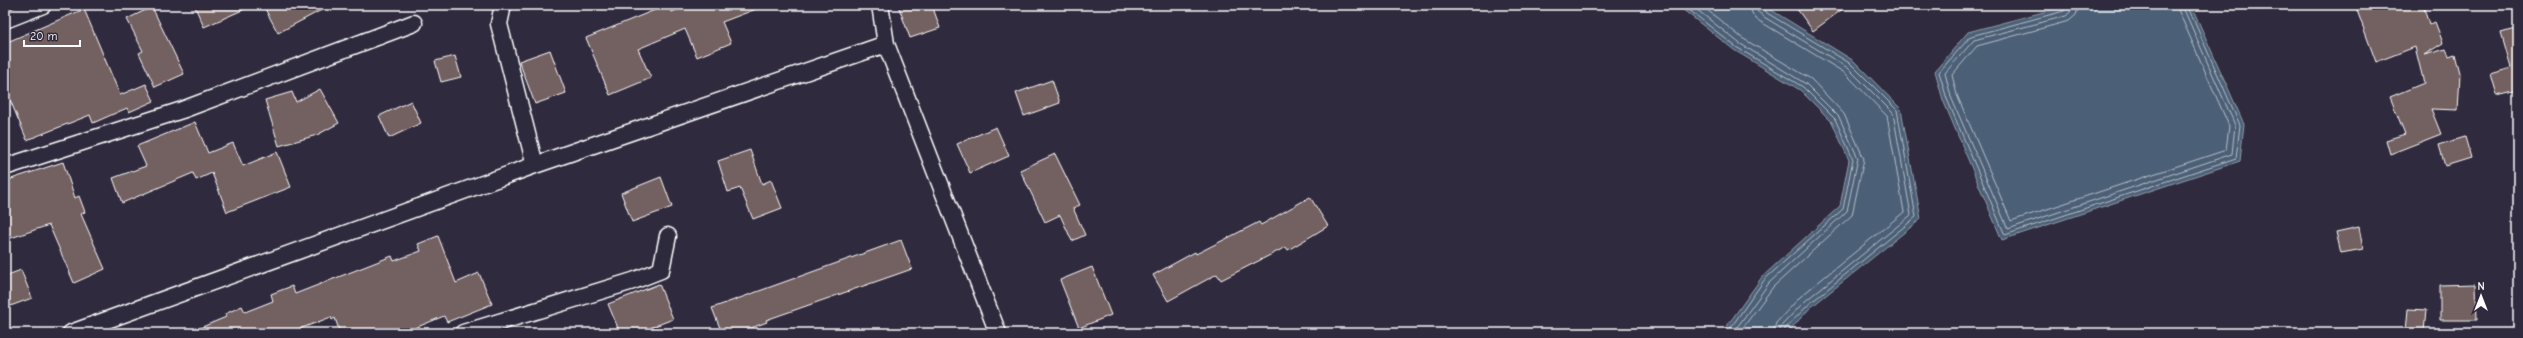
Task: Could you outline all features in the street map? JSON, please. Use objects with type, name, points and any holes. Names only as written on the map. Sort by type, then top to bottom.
[{"type":"street","points":[[5,20],[43,5]]},
{"type":"street","points":[[503,5],[499,24],[535,164]]},
{"type":"street","points":[[880,5],[886,44],[998,333]]},
{"type":"street","points":[[5,167],[182,110],[414,23]]},
{"type":"street","points":[[71,333],[535,164],[886,44]]},
{"type":"street","points":[[464,333],[633,280],[660,270],[668,236]]},
{"type":"water","points":[[1677,5],[1763,5],[1854,61],[1901,109],[1921,219],[1810,308],[1787,333],[1722,333],[1762,277],[1840,206],[1849,160],[1832,122],[1800,90],[1734,50]]},
{"type":"water","points":[[2070,5],[2191,5],[2244,124],[2240,161],[2002,240],[1943,100],[1935,71],[1968,32]]},
{"type":"building","points":[[194,5],[254,5],[204,27]]},
{"type":"building","points":[[263,5],[331,5],[278,33]]},
{"type":"building","points":[[667,5],[672,12],[689,5],[764,6],[722,22],[731,43],[697,57],[685,29],[638,49],[651,78],[610,95],[586,38]]},
{"type":"building","points":[[898,5],[932,5],[940,28],[910,38]]},
{"type":"building","points":[[1794,5],[1848,5],[1813,31]]},
{"type":"building","points":[[2355,5],[2423,5],[2429,25],[2435,22],[2443,43],[2424,55],[2446,49],[2449,56],[2455,54],[2460,74],[2458,110],[2431,109],[2441,134],[2390,154],[2386,140],[2405,134],[2390,97],[2424,83],[2415,47],[2376,62]]},
{"type":"building","points":[[152,7],[184,74],[155,87],[139,53],[143,51],[127,19]]},
{"type":"building","points":[[84,9],[120,95],[146,84],[154,101],[129,112],[127,108],[93,123],[90,115],[27,140],[5,88],[5,43]]},
{"type":"building","points":[[2518,28],[2518,90],[2497,95],[2491,74],[2511,68],[2501,33]]},
{"type":"building","points":[[550,50],[566,93],[535,104],[519,61]]},
{"type":"building","points":[[455,56],[461,77],[441,82],[435,61]]},
{"type":"building","points":[[1052,80],[1060,103],[1024,116],[1016,93]]},
{"type":"building","points":[[320,89],[339,123],[317,135],[279,146],[265,100],[292,92],[296,102]]},
{"type":"building","points":[[411,101],[421,123],[389,138],[379,116]]},
{"type":"building","points":[[195,122],[208,153],[233,143],[243,166],[277,152],[291,187],[227,212],[212,173],[196,180],[193,173],[122,203],[113,178],[146,166],[137,146]]},
{"type":"building","points":[[996,127],[1009,156],[970,173],[957,144]]},
{"type":"building","points":[[2465,137],[2471,158],[2445,166],[2439,145]]},
{"type":"building","points":[[750,150],[762,184],[771,180],[782,208],[753,219],[740,188],[728,192],[718,161]]},
{"type":"building","points":[[1055,154],[1080,205],[1073,208],[1085,235],[1072,241],[1060,215],[1045,222],[1020,170]]},
{"type":"building","points":[[63,162],[75,198],[79,196],[85,212],[81,214],[105,269],[74,283],[49,225],[5,240],[5,181]]},
{"type":"building","points":[[661,177],[672,207],[632,222],[621,193]]},
{"type":"building","points":[[1310,197],[1328,226],[1288,250],[1286,247],[1221,280],[1217,274],[1168,301],[1153,275],[1195,252],[1196,254],[1259,222],[1261,225]]},
{"type":"building","points":[[2359,227],[2363,249],[2341,253],[2336,232]]},
{"type":"building","points":[[438,236],[456,283],[479,273],[492,304],[447,322],[444,316],[403,333],[340,333],[335,318],[332,320],[331,317],[289,333],[188,333],[226,317],[225,314],[242,306],[245,312],[273,301],[271,294],[292,286],[295,294],[392,256],[394,261],[421,251],[418,244]]},
{"type":"building","points":[[901,240],[912,269],[766,320],[767,322],[738,333],[722,333],[712,308]]},
{"type":"building","points":[[1092,267],[1111,315],[1079,328],[1060,280]]},
{"type":"building","points":[[21,270],[32,298],[5,308],[5,276]]},
{"type":"building","points":[[659,284],[673,319],[637,333],[620,333],[608,304]]},
{"type":"building","points":[[2476,284],[2477,320],[2440,320],[2440,285]]},
{"type":"building","points":[[2408,309],[2426,310],[2424,332],[2406,331]]}]
